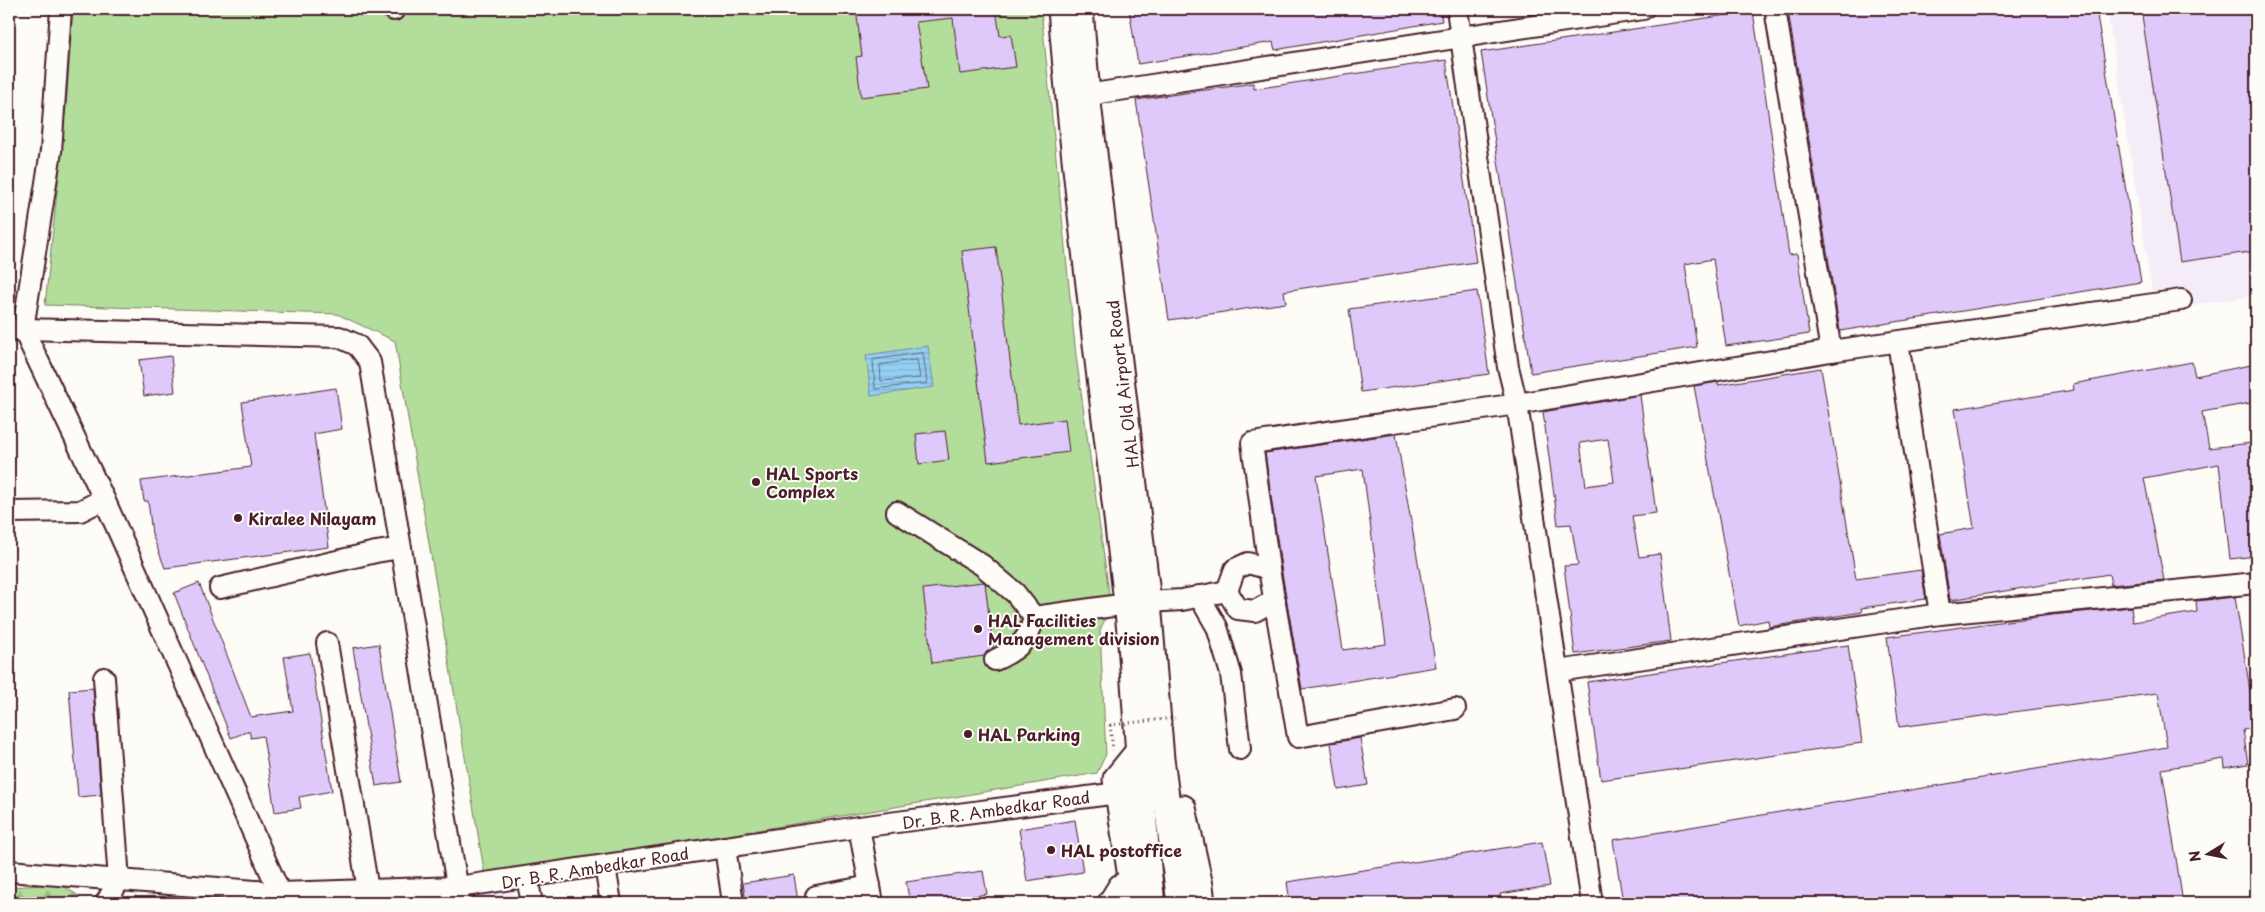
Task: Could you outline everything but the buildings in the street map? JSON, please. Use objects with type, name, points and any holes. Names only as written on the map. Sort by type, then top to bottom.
[{"type":"main road","name":"HAL Old Airport Road","points":[[1061,9],[1068,97],[1137,603]]},
{"type":"main road","name":"HAL Old Airport Road","points":[[1080,9],[1137,603],[1138,755]]},
{"type":"main road","points":[[1133,892],[1116,779],[1138,755]]},
{"type":"main road","points":[[1138,755],[1152,903]]},
{"type":"main road","points":[[1138,755],[1180,903]]},
{"type":"main road","points":[[1138,755],[1176,777],[1202,903]]},
{"type":"street","points":[[61,9],[51,151],[16,331],[104,499],[280,893]]},
{"type":"street","points":[[1457,9],[1508,367],[1517,404],[1592,903]]},
{"type":"street","points":[[1088,95],[1643,9]]},
{"type":"street","points":[[1776,9],[1831,352]]},
{"type":"street","points":[[1455,709],[1298,737],[1269,569],[1252,443],[1517,404],[1831,352],[2181,300]]},
{"type":"street","points":[[16,331],[339,337],[357,345],[370,362],[459,895]]},
{"type":"street","points":[[1898,342],[1940,614]]},
{"type":"street","points":[[9,512],[80,511],[104,499]]},
{"type":"street","points":[[897,512],[982,565],[1015,592],[1034,617],[1031,632],[1014,651],[995,660]]},
{"type":"street","points":[[220,588],[401,548]]},
{"type":"street","points":[[1227,591],[1235,569],[1248,562],[1269,569]]},
{"type":"street","points":[[1558,671],[1940,614],[2256,583]]},
{"type":"street","points":[[1034,617],[1227,591]]},
{"type":"street","points":[[1227,591],[1238,609],[1255,612],[1268,606],[1275,600]]},
{"type":"street","points":[[1199,596],[1217,627],[1230,674],[1240,749]]},
{"type":"street","points":[[327,643],[371,897]]},
{"type":"street","points":[[104,678],[118,880],[106,903]]},
{"type":"street","name":"Dr. B. R. Ambedkar Road","points":[[9,872],[280,893],[371,897],[459,895],[528,878],[725,847],[859,827],[1118,793]]},
{"type":"street","points":[[817,903],[816,896],[871,895],[859,827]]},
{"type":"street","points":[[725,847],[733,903]]},
{"type":"street","points":[[605,866],[611,903]]},
{"type":"street","points":[[528,878],[532,903]]},
{"type":"street","points":[[1108,903],[1119,885],[1133,892]]},
{"type":"path","points":[[1138,755],[1110,725],[1175,718]]},
{"type":"shaded area","points":[[2107,9],[2256,9],[2256,296],[2155,310]]},
{"type":"shaded area","points":[[515,893],[516,903],[342,903]]},
{"type":"green space","name":"HAL Sports Complex","points":[[73,9],[1041,9],[1076,356],[1111,607],[1100,630],[1106,754],[1097,773],[485,876],[395,341],[337,314],[45,305],[66,107]]},
{"type":"green space","points":[[60,884],[79,896],[78,903],[9,903],[9,887]]},
{"type":"water","points":[[928,346],[934,387],[871,396],[866,355]]},
{"type":"place","name":"HAL Sports Complex","points":[[756,482]]},
{"type":"place","name":"Kiralee Nilayam","points":[[238,518]]},
{"type":"place","name":"HAL Facilities Management division","points":[[978,629]]},
{"type":"place","name":"HAL Parking","points":[[968,734]]},
{"type":"place","name":"HAL postoffice","points":[[1051,850]]}]
